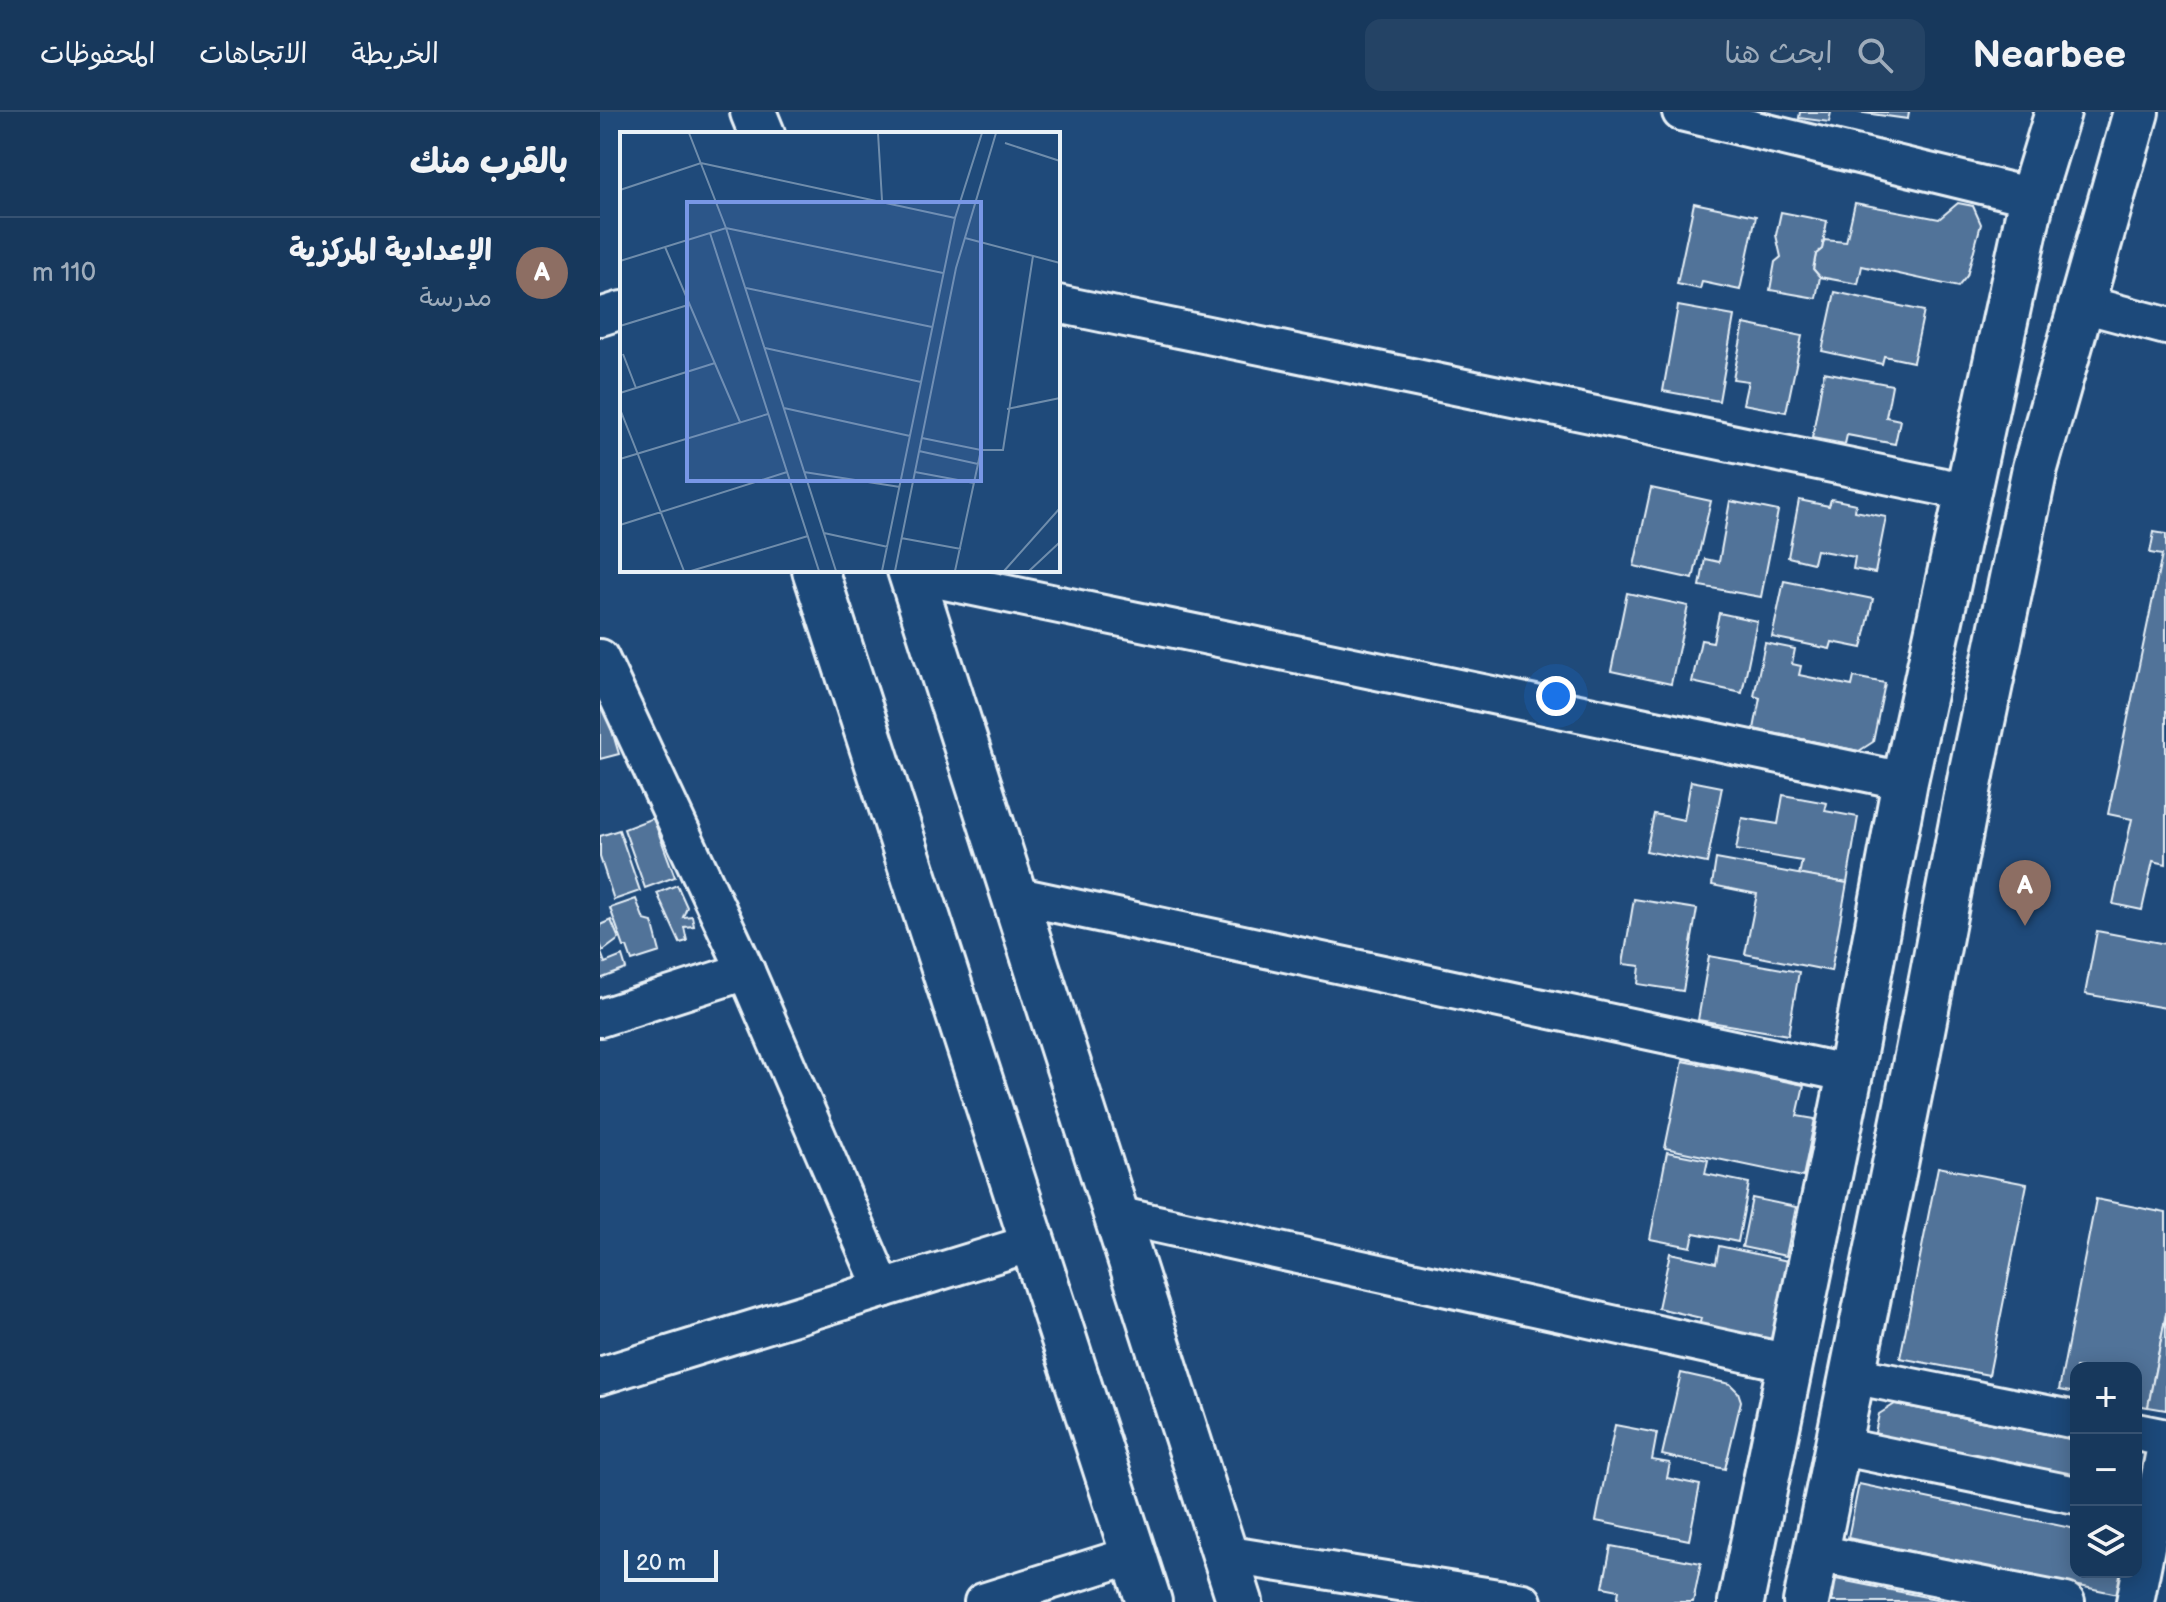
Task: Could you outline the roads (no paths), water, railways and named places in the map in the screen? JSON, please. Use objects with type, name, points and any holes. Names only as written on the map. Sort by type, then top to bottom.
[{"type":"main road","points":[[753,112],[761,132]]},
{"type":"main road","points":[[1741,1602],[1850,1074],[1905,781],[2032,197],[2058,112]]},
{"type":"main road","points":[[1806,1602],[2035,468],[2136,112]]},
{"type":"main road","points":[[816,572],[1149,1602]]},
{"type":"main road","points":[[911,572],[1240,1602]]},
{"type":"street","points":[[1681,112],[2032,197]]},
{"type":"street","points":[[1060,304],[1968,492]]},
{"type":"street","points":[[2083,304],[2166,326]]},
{"type":"street","points":[[600,317],[620,311]]},
{"type":"street","points":[[911,572],[1905,781]]},
{"type":"street","points":[[601,662],[746,971],[883,1289]]},
{"type":"street","points":[[1014,895],[1850,1074]]},
{"type":"street","points":[[600,1018],[746,971]]},
{"type":"street","points":[[1116,1215],[1789,1363]]},
{"type":"street","points":[[600,1376],[1032,1243]]},
{"type":"street","points":[[1852,1375],[2070,1419]]},
{"type":"street","points":[[2142,1433],[2166,1438]]},
{"type":"street","points":[[1838,1446],[2070,1494]]},
{"type":"street","points":[[2135,1602],[2145,1509],[2166,1446]]},
{"type":"street","points":[[1816,1553],[2066,1602]]},
{"type":"street","points":[[1224,1554],[1523,1602]]},
{"type":"street","points":[[983,1602],[1133,1555]]},
{"type":"place","name":"الإعدادية المركزية","points":[[2025,926]]}]
